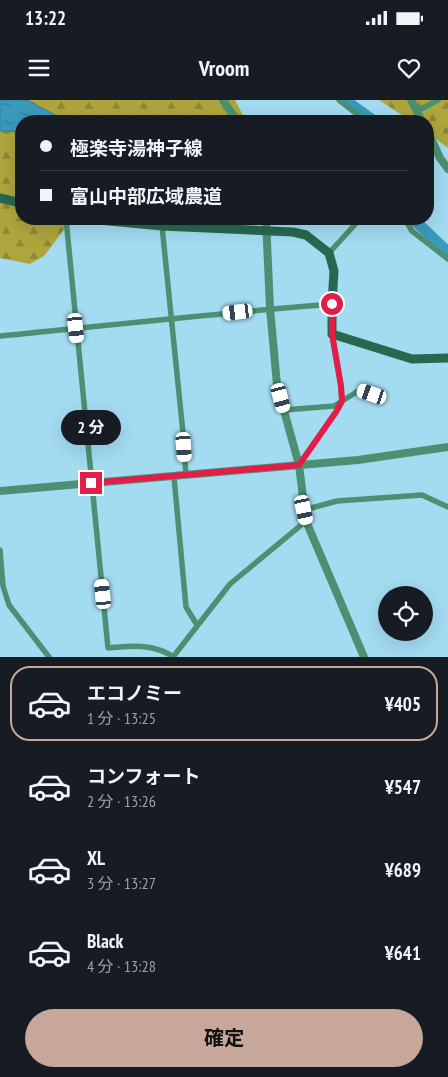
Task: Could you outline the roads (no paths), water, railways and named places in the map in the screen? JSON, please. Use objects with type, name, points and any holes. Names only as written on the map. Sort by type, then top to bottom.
[{"type":"main road","points":[[0,198],[15,202]]},
{"type":"main road","points":[[151,225],[293,232],[306,235],[330,252],[334,271],[332,334],[412,359],[448,358]]},
{"type":"street","points":[[223,100],[233,115]]},
{"type":"street","points":[[339,100],[358,115]]},
{"type":"street","points":[[411,100],[419,115]]},
{"type":"street","points":[[417,111],[438,100]]},
{"type":"street","points":[[434,145],[448,170]]},
{"type":"street","points":[[67,225],[108,648],[141,646],[160,649],[173,657],[230,584],[306,521]]},
{"type":"street","points":[[266,225],[270,308],[278,385],[299,465],[306,521],[364,657]]},
{"type":"street","points":[[330,252],[355,225]]},
{"type":"street","points":[[408,225],[412,231],[448,259]]},
{"type":"street","points":[[162,226],[186,475]]},
{"type":"street","points":[[0,336],[270,308],[332,304]]},
{"type":"street","points":[[299,465],[342,401],[332,334]]},
{"type":"street","points":[[284,410],[334,406],[360,390],[380,395]]},
{"type":"street","points":[[0,491],[358,460],[448,447]]},
{"type":"street","points":[[174,477],[186,607],[197,624]]},
{"type":"street","points":[[304,510],[337,501],[422,495],[448,507]]},
{"type":"street","points":[[0,550],[3,586],[9,605],[49,657]]},
{"type":"water","points":[[0,100],[27,100],[55,115],[15,115],[15,132],[0,131]]},
{"type":"waterway","points":[[345,100],[366,115]]},
{"type":"waterway","points":[[419,225],[448,252]]}]
